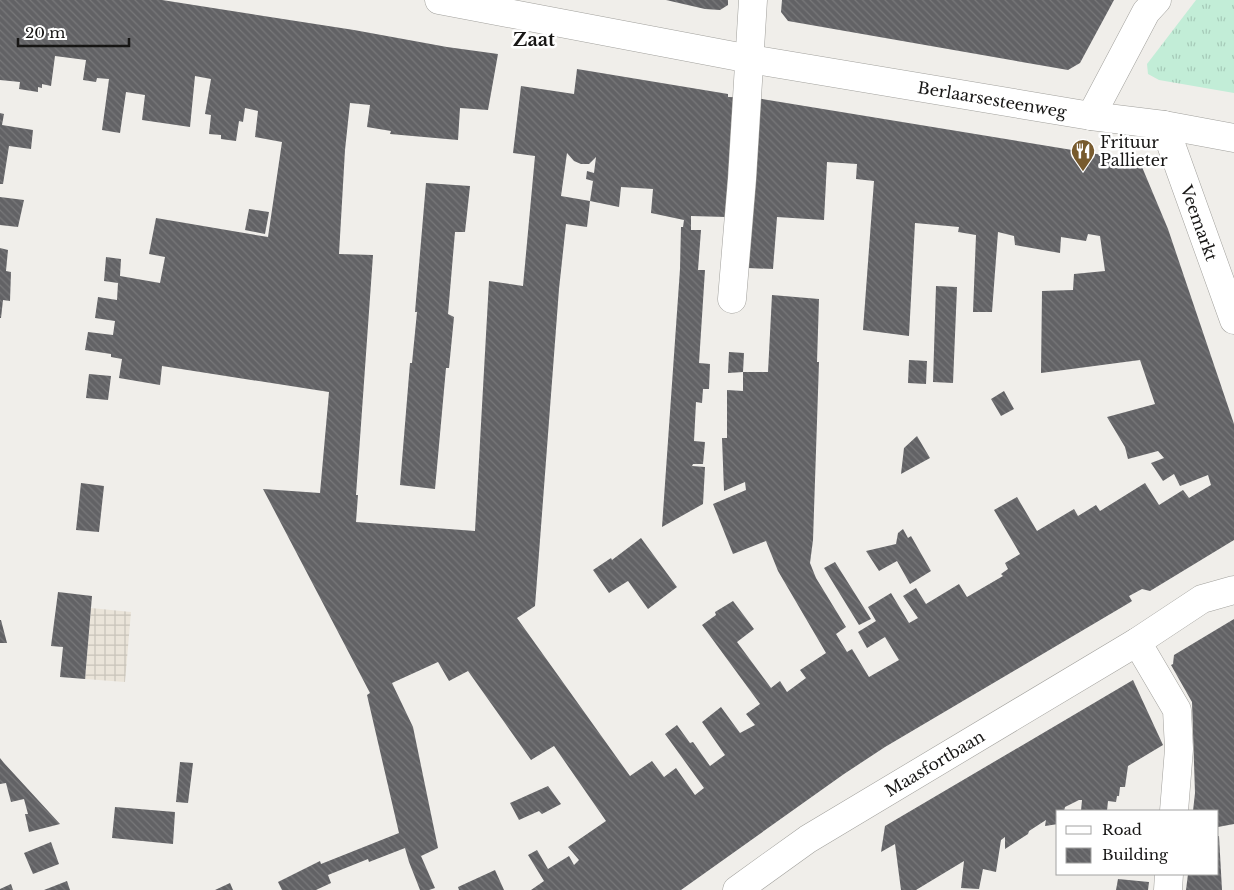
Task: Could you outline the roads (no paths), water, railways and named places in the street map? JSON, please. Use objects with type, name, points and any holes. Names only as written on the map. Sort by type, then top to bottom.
[{"type":"street","name":"Berlaarsesteenweg","points":[[439,0],[750,59],[1091,116],[1164,125],[1234,138]]},
{"type":"street","points":[[732,299],[753,0]]},
{"type":"street","points":[[1091,116],[1146,12],[1158,0]]},
{"type":"street","name":"Veemarkt","points":[[1164,125],[1223,257],[1233,316]]},
{"type":"street","name":"Maasfortbaan","points":[[736,890],[808,839],[1137,642],[1202,599],[1234,590]]},
{"type":"street","points":[[1137,642],[1177,710],[1179,749],[1174,810]]},
{"type":"street","points":[[1168,890],[1169,875]]},
{"type":"place","name":"Frituur Pallieter","points":[[1083,172]]},
{"type":"district","name":"Zaat","points":[[534,40]]}]
